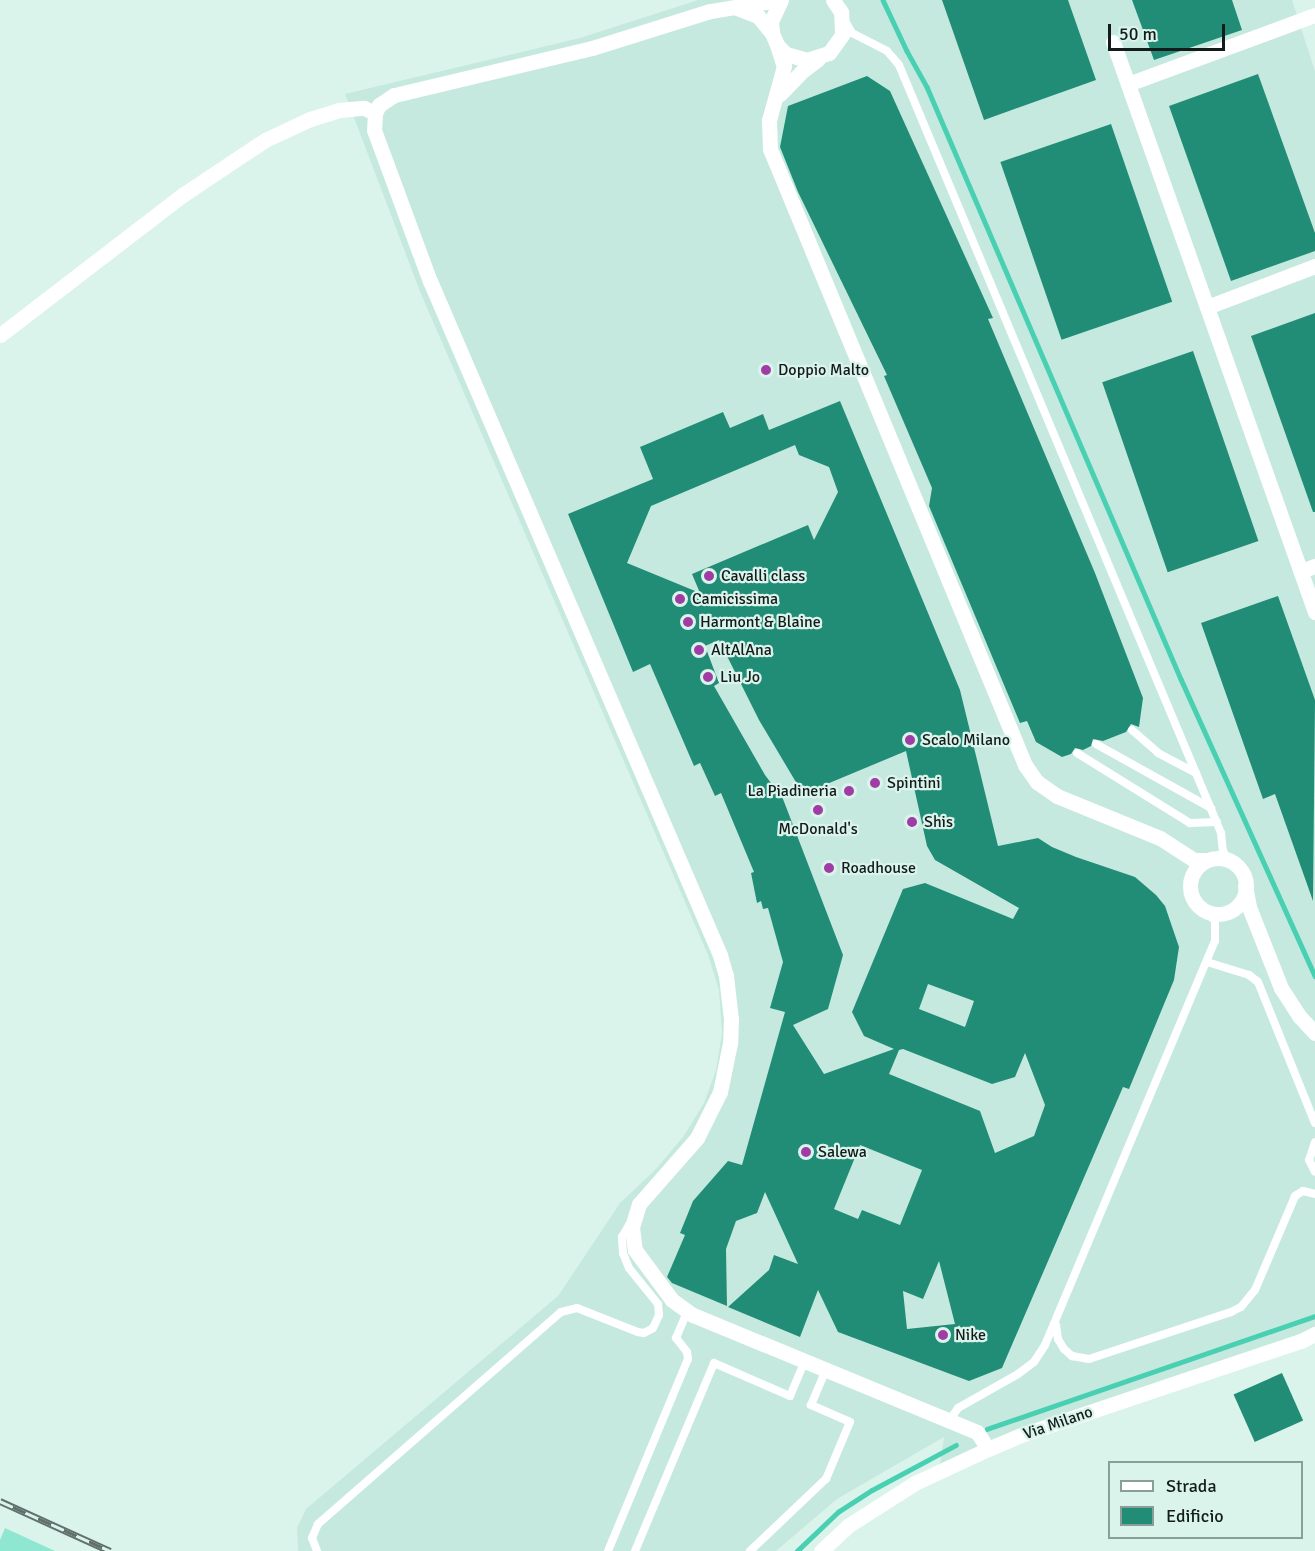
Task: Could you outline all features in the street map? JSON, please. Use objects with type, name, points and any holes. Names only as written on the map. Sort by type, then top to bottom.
[{"type":"street","points":[[780,0],[725,8],[592,48],[394,95],[379,105],[375,113],[374,130],[430,281],[720,955],[726,976],[731,1019],[730,1043],[720,1092],[697,1138],[646,1194],[633,1220],[632,1239],[640,1259],[672,1300],[687,1312],[977,1432],[988,1449]]},
{"type":"street","points":[[780,0],[771,21],[784,66],[772,106],[768,135],[774,159],[1025,765],[1046,790],[1160,838],[1194,860],[1216,858],[1229,861],[1240,869],[1256,926],[1285,995],[1315,1034]]},
{"type":"street","points":[[772,106],[789,83],[837,45],[843,23],[836,4]]},
{"type":"street","points":[[725,8],[740,8],[758,16],[775,39],[796,59],[819,59]]},
{"type":"street","points":[[1128,84],[1315,15]]},
{"type":"street","points":[[1113,42],[1207,307],[1308,569],[1315,612]]},
{"type":"street","points":[[0,336],[184,194],[265,140],[302,122],[339,110],[364,108],[375,113]]},
{"type":"street","points":[[1207,307],[1315,266]]},
{"type":"street","points":[[1176,848],[1185,860],[1193,898],[1206,911],[1215,913],[1230,910],[1246,914],[1256,926]]},
{"type":"street","points":[[1190,880],[1194,872],[1207,860]]},
{"type":"street","points":[[1230,910],[1239,903],[1245,886]]},
{"type":"street","name":"Via Milano","points":[[821,1551],[849,1524],[915,1483],[988,1449],[1024,1434],[1301,1341],[1315,1334]]},
{"type":"lane","points":[[836,4],[852,33],[887,51],[899,65],[1217,822],[1221,832],[1223,851],[1229,861]]},
{"type":"lane","points":[[1132,730],[1158,753],[1196,773]]},
{"type":"lane","points":[[1095,744],[1211,808]]},
{"type":"lane","points":[[1077,753],[1190,823],[1217,822]]},
{"type":"lane","points":[[949,1421],[958,1408],[1018,1374],[1034,1362],[1045,1345],[1207,962],[1217,934],[1215,921],[1206,911]]},
{"type":"lane","points":[[1207,962],[1249,975],[1258,982],[1315,1123]]},
{"type":"lane","points":[[1315,1142],[1309,1160],[1315,1172]]},
{"type":"lane","points":[[1056,1320],[1058,1339],[1064,1349],[1072,1356],[1089,1359],[1231,1312],[1241,1307],[1255,1290],[1296,1194],[1303,1191],[1315,1194]]},
{"type":"lane","points":[[317,1551],[312,1538],[318,1524],[561,1312],[577,1308],[638,1332],[644,1333],[653,1328],[659,1315],[658,1304],[629,1268],[623,1253],[622,1238],[633,1220]]},
{"type":"lane","points":[[608,1551],[688,1359],[687,1352],[676,1338],[687,1312]]},
{"type":"lane","points":[[634,1551],[714,1363],[790,1396],[805,1361]]},
{"type":"lane","points":[[750,1551],[826,1479],[830,1470],[850,1422],[811,1405],[826,1370]]},
{"type":"shaded area","name":"Scalo Milano","points":[[698,0],[1292,0],[1315,71],[1315,1337],[939,1472],[944,1437],[837,1499],[776,1551],[298,1551],[297,1528],[306,1509],[558,1296],[620,1203],[656,1169],[683,1137],[704,1103],[716,1070],[722,1033],[719,990],[708,955],[421,294],[345,94],[580,38]]},
{"type":"green space","points":[[5,1528],[55,1551],[0,1551],[0,1540]]},
{"type":"building","points":[[942,0],[1068,0],[1096,80],[984,120]]},
{"type":"building","points":[[1132,0],[1232,0],[1242,30],[1154,60]]},
{"type":"building","points":[[1258,74],[1315,233],[1315,251],[1231,281],[1169,106]]},
{"type":"building","points":[[867,76],[890,91],[993,318],[988,319],[1095,573],[1143,698],[1139,727],[1131,724],[1126,732],[1103,741],[1093,739],[1091,746],[1083,750],[1075,748],[1071,754],[1062,757],[1036,742],[1027,721],[1020,723],[929,506],[932,488],[884,376],[887,375],[798,192],[780,147],[788,106]]},
{"type":"building","points":[[1111,124],[1172,302],[1062,340],[1000,162]]},
{"type":"building","points":[[1315,313],[1315,512],[1313,512],[1251,336]]},
{"type":"building","points":[[1193,351],[1258,541],[1168,572],[1102,382]]},
{"type":"building","points":[[840,401],[960,690],[998,846],[1038,838],[1076,857],[1135,877],[1165,906],[1179,947],[1174,980],[1129,1089],[1123,1087],[1002,1368],[969,1381],[838,1332],[818,1290],[800,1337],[728,1307],[769,1270],[774,1255],[798,1264],[765,1192],[757,1213],[736,1221],[726,1249],[727,1306],[672,1283],[667,1277],[685,1235],[680,1233],[693,1201],[728,1161],[742,1165],[785,1012],[770,1008],[783,962],[768,908],[763,909],[761,901],[757,903],[751,873],[754,872],[721,793],[715,796],[700,763],[694,766],[650,664],[633,672],[568,514],[653,479],[640,447],[723,412],[730,428],[763,414],[769,430]],"holes":[[[795,445],[799,455],[829,467],[838,492],[814,540],[808,525],[692,574],[700,593],[627,563],[651,506]],[[719,640],[759,720],[803,794],[906,751],[927,846],[935,860],[1019,908],[1013,919],[925,883],[903,889],[852,1012],[864,1036],[894,1049],[824,1074],[793,1025],[828,1009],[843,955],[783,799],[765,775],[714,686],[719,683],[705,646]],[[928,984],[974,1001],[965,1027],[919,1009]],[[903,1049],[992,1084],[1015,1077],[1025,1053],[1045,1105],[1034,1136],[995,1153],[980,1111],[889,1074],[899,1050]],[[860,1145],[922,1170],[900,1225],[862,1210],[858,1219],[834,1209]],[[939,1261],[955,1324],[907,1329],[903,1291],[923,1299]]]},
{"type":"building","points":[[1278,596],[1315,700],[1313,901],[1275,794],[1263,799],[1201,623]]},
{"type":"building","points":[[1282,1373],[1303,1421],[1255,1442],[1234,1395]]},
{"type":"waterway","points":[[883,0],[927,87],[1181,679],[1315,976]]},
{"type":"waterway","points":[[987,1429],[1315,1316]]},
{"type":"waterway","points":[[797,1551],[838,1512],[872,1490],[956,1445]]},
{"type":"railway","points":[[0,1501],[110,1551]]},
{"type":"place","name":"Doppio Malto","points":[[766,370]]},
{"type":"place","name":"Cavalli class","points":[[709,576]]},
{"type":"place","name":"Camicissima","points":[[680,599]]},
{"type":"place","name":"Harmont & Blaine","points":[[688,622]]},
{"type":"place","name":"AltAlAna","points":[[699,650]]},
{"type":"place","name":"Liu Jo","points":[[708,677]]},
{"type":"place","name":"Scalo Milano","points":[[910,740]]},
{"type":"place","name":"Spintini","points":[[875,783]]},
{"type":"place","name":"La Piadineria","points":[[849,791]]},
{"type":"place","name":"McDonald's","points":[[818,810]]},
{"type":"place","name":"Shis","points":[[912,822]]},
{"type":"place","name":"Roadhouse","points":[[829,868]]},
{"type":"place","name":"Salewa","points":[[806,1152]]},
{"type":"place","name":"Nike","points":[[943,1335]]}]
